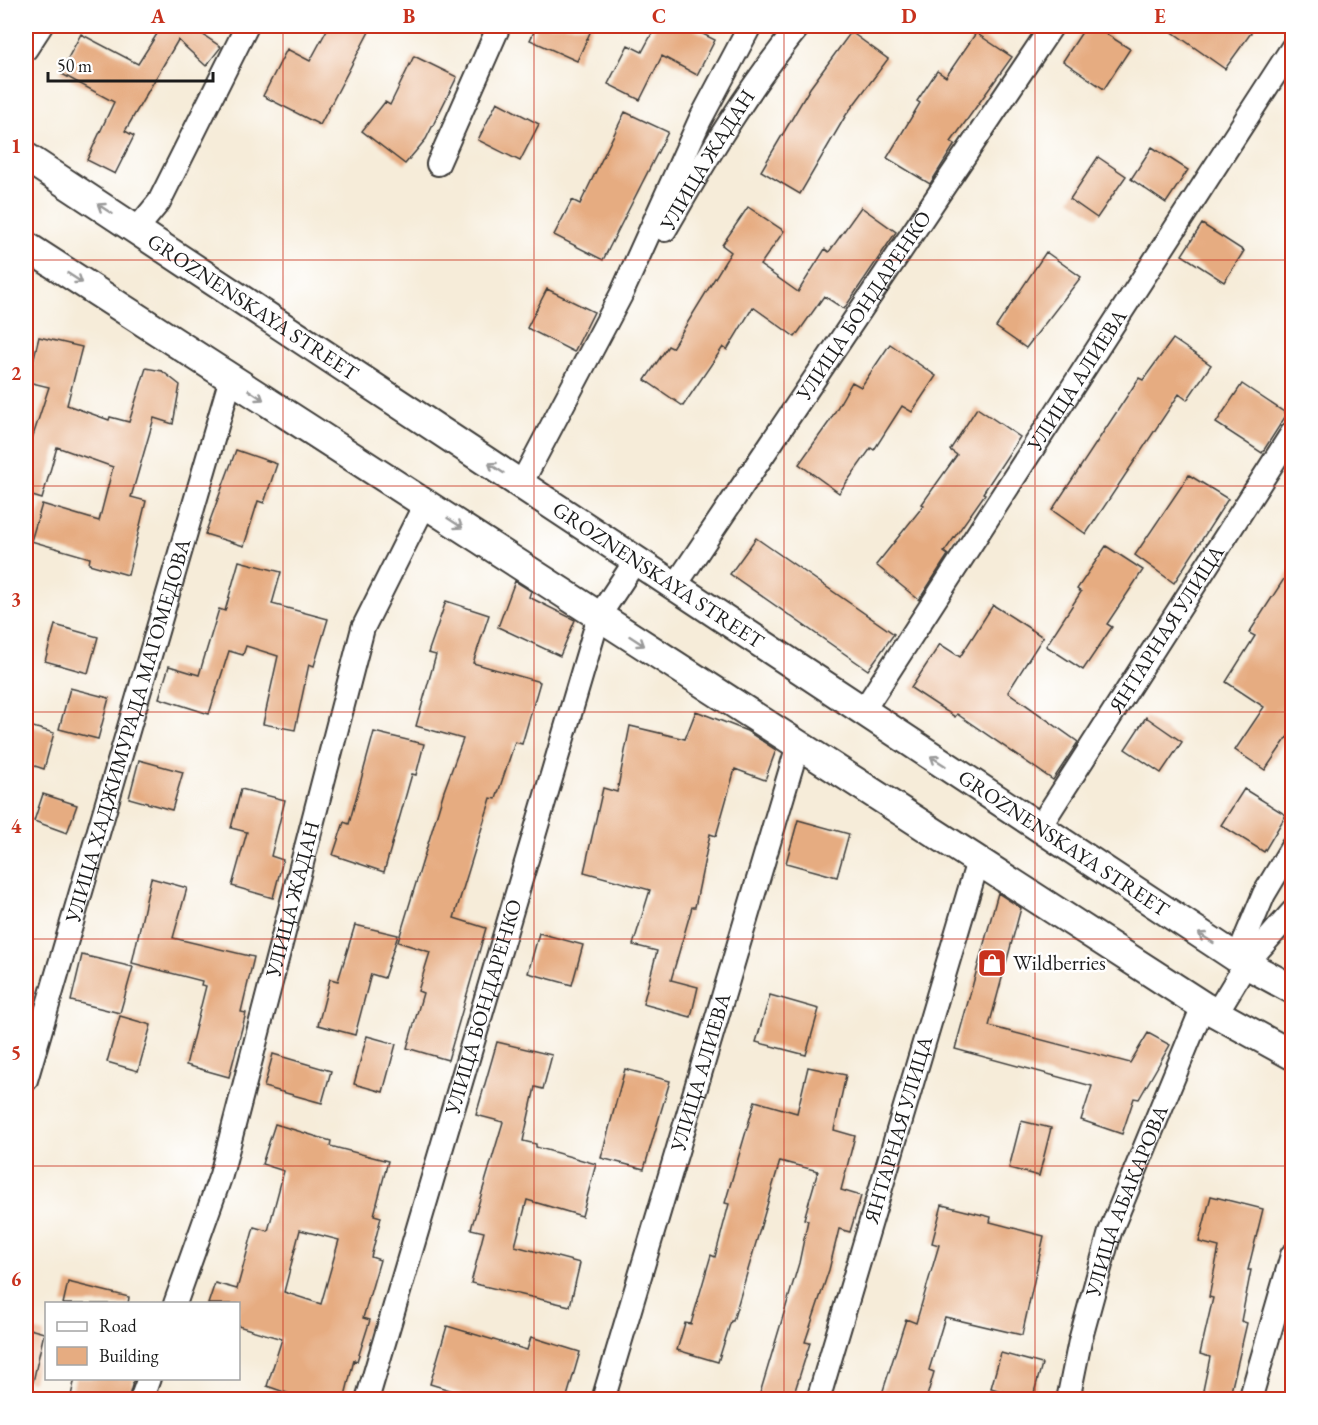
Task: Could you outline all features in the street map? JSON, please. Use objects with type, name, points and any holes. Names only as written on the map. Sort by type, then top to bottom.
[{"type":"street","points":[[26,49],[41,26]]},
{"type":"street","points":[[136,230],[159,202],[247,26]]},
{"type":"street","points":[[438,164],[499,26]]},
{"type":"street","points":[[521,484],[621,295],[700,120],[750,26]]},
{"type":"street","name":"УЛИЦА ЖАДАН","points":[[621,295],[656,244],[728,123],[769,62],[799,26]]},
{"type":"street","name":"УЛИЦА БОНДАРЕНКО","points":[[675,586],[1052,26]]},
{"type":"street","name":"УЛИЦА АЛИЕВА","points":[[863,711],[1293,48]]},
{"type":"street","name":"GROZNENSKAYA STREET","points":[[26,157],[1246,964],[1293,989]]},
{"type":"street","points":[[27,252],[231,378],[1210,1009],[1293,1055]]},
{"type":"street","name":"УЛИЦА ХАДЖИМУРАДА МАГОМЕДОВА","points":[[26,1080],[231,378]]},
{"type":"street","name":"ЯНТАРНАЯ УЛИЦА","points":[[1039,828],[1293,433]]},
{"type":"street","name":"УЛИЦА ЖАДАН","points":[[176,1302],[221,1175],[363,628],[425,504]]},
{"type":"street","name":"УЛИЦА БОНДАРЕНКО","points":[[367,1400],[599,616],[636,560]]},
{"type":"street","name":"УЛИЦА АЛИЕВА","points":[[603,1400],[798,745]]},
{"type":"street","points":[[1246,964],[1243,944],[1264,894],[1293,846]]},
{"type":"street","name":"ЯНТАРНАЯ УЛИЦА","points":[[818,1400],[978,861]]},
{"type":"street","name":"УЛИЦА АБАКАРОВА","points":[[1068,1400],[1080,1341],[1110,1232],[1210,1009],[1246,964],[1293,912]]},
{"type":"street","points":[[1250,1400],[1293,1255]]},
{"type":"street","points":[[141,1400],[148,1380]]},
{"type":"building","points":[[162,26],[190,26],[221,47],[206,66],[178,40],[125,131],[134,136],[115,174],[87,160],[114,102],[60,73],[81,34],[138,64]]},
{"type":"building","points":[[329,26],[372,26],[320,125],[263,96],[287,49],[310,61]]},
{"type":"building","points":[[537,26],[593,26],[577,61],[530,40]]},
{"type":"building","points":[[656,26],[687,26],[715,40],[697,75],[662,56],[640,100],[608,84],[628,45],[642,52]]},
{"type":"building","points":[[1086,26],[1094,26],[1130,49],[1104,89],[1063,61]]},
{"type":"building","points":[[1164,26],[1256,26],[1225,69]]},
{"type":"building","points":[[851,32],[888,59],[846,115],[800,194],[761,171],[810,88]]},
{"type":"building","points":[[976,33],[1012,57],[951,142],[955,144],[930,184],[887,158],[920,103],[917,101],[937,71],[946,77]]},
{"type":"building","points":[[414,56],[457,77],[426,139],[405,164],[362,131],[385,102],[390,105]]},
{"type":"building","points":[[497,102],[539,124],[520,161],[478,140]]},
{"type":"building","points":[[625,112],[668,132],[603,260],[554,235],[572,200],[580,204]]},
{"type":"building","points":[[1152,147],[1188,170],[1166,203],[1131,179]]},
{"type":"building","points":[[1098,157],[1126,176],[1097,218],[1070,199]]},
{"type":"building","points":[[748,207],[784,231],[760,265],[798,292],[825,249],[829,252],[861,207],[896,232],[844,309],[824,296],[795,337],[753,307],[727,350],[723,347],[683,406],[645,380],[668,346],[672,348],[731,252],[722,245]]},
{"type":"building","points":[[1202,224],[1244,251],[1224,282],[1182,255]]},
{"type":"building","points":[[1046,252],[1081,277],[1026,348],[996,327]]},
{"type":"building","points":[[547,289],[594,312],[574,352],[527,328]]},
{"type":"building","points":[[39,337],[82,347],[67,405],[109,420],[110,417],[129,422],[146,368],[162,371],[180,385],[173,424],[154,418],[131,497],[146,501],[128,575],[89,564],[90,558],[31,541],[42,504],[99,521],[113,467],[57,447],[42,499],[26,494],[26,457],[49,387],[28,382]]},
{"type":"building","points":[[1173,339],[1211,365],[1187,400],[1179,394],[1086,534],[1052,510],[1139,378],[1143,380]]},
{"type":"building","points":[[890,344],[936,376],[912,412],[902,406],[874,450],[871,448],[839,493],[799,464],[829,422],[852,382],[861,387]]},
{"type":"building","points":[[1242,384],[1287,414],[1262,453],[1216,423]]},
{"type":"building","points":[[977,408],[1020,437],[983,493],[985,494],[944,552],[948,555],[919,600],[876,565],[924,505],[922,504],[957,455],[950,450]]},
{"type":"building","points":[[236,450],[277,464],[264,503],[258,501],[244,546],[205,534]]},
{"type":"building","points":[[1189,475],[1228,499],[1174,583],[1135,555]]},
{"type":"building","points":[[756,538],[894,634],[868,670],[730,574]]},
{"type":"building","points":[[1106,546],[1143,570],[1107,624],[1112,627],[1083,670],[1046,646],[1081,592],[1077,589]]},
{"type":"building","points":[[239,561],[281,572],[272,604],[328,619],[314,666],[309,664],[295,730],[263,724],[278,656],[246,646],[243,655],[229,651],[209,714],[159,698],[169,666],[199,675],[219,609],[225,611]]},
{"type":"building","points":[[1293,565],[1293,729],[1265,770],[1235,750],[1264,707],[1226,682],[1255,636],[1249,633]]},
{"type":"building","points":[[515,581],[531,591],[529,597],[575,620],[560,656],[498,627]]},
{"type":"building","points":[[446,601],[489,615],[473,663],[540,682],[522,744],[515,742],[496,799],[491,798],[454,918],[486,928],[448,1060],[407,1048],[423,993],[418,991],[430,952],[398,942],[444,791],[463,739],[416,726],[436,655],[428,653]]},
{"type":"building","points":[[993,605],[1043,637],[1008,692],[1078,742],[1053,780],[957,714],[955,717],[911,688],[940,644],[960,657]]},
{"type":"building","points":[[55,625],[98,637],[88,673],[45,661]]},
{"type":"building","points":[[70,688],[109,698],[98,739],[59,729]]},
{"type":"building","points":[[696,711],[747,731],[776,750],[765,780],[735,769],[716,836],[710,834],[695,907],[692,907],[671,980],[698,987],[691,1017],[643,1004],[657,951],[633,945],[650,890],[584,872],[603,788],[617,792],[630,726],[685,739]]},
{"type":"building","points":[[1146,717],[1182,742],[1161,773],[1125,749]]},
{"type":"building","points":[[26,725],[54,733],[44,769],[26,763]]},
{"type":"building","points":[[374,732],[424,744],[416,775],[412,774],[384,872],[333,855],[344,822],[349,824]]},
{"type":"building","points":[[139,760],[183,772],[172,810],[129,798]]},
{"type":"building","points":[[241,789],[285,800],[271,856],[283,860],[273,898],[232,886],[247,832],[231,828]]},
{"type":"building","points":[[1244,789],[1286,815],[1264,852],[1221,825]]},
{"type":"building","points":[[43,794],[77,805],[67,833],[34,821]]},
{"type":"building","points":[[798,820],[849,834],[837,877],[786,863]]},
{"type":"building","points":[[151,878],[187,888],[173,938],[254,957],[241,1012],[246,1013],[229,1077],[186,1065],[206,986],[201,985],[202,981],[132,963]]},
{"type":"building","name":"Wildberries","points":[[998,893],[1021,908],[989,1026],[1130,1063],[1148,1033],[1170,1045],[1139,1099],[1134,1098],[1122,1134],[1081,1120],[1092,1086],[955,1049]]},
{"type":"building","points":[[355,925],[398,935],[384,978],[371,974],[355,1035],[318,1025],[330,979],[338,981]]},
{"type":"building","points":[[539,933],[583,945],[572,985],[528,973]]},
{"type":"building","points":[[82,955],[133,967],[120,1013],[71,1001]]},
{"type":"building","points":[[770,995],[819,1009],[806,1055],[756,1042]]},
{"type":"building","points":[[120,1016],[151,1025],[138,1071],[107,1062]]},
{"type":"building","points":[[367,1036],[396,1044],[383,1092],[354,1084]]},
{"type":"building","points":[[497,1042],[552,1055],[543,1089],[535,1087],[523,1141],[536,1144],[536,1147],[596,1164],[582,1216],[527,1200],[515,1246],[580,1263],[570,1306],[471,1283],[484,1232],[471,1229],[503,1122],[476,1115]]},
{"type":"building","points":[[273,1054],[331,1071],[322,1103],[264,1087]]},
{"type":"building","points":[[808,1067],[846,1075],[834,1130],[855,1136],[841,1190],[861,1196],[850,1232],[839,1229],[829,1270],[805,1342],[810,1343],[792,1400],[758,1400],[799,1263],[808,1220],[804,1219],[818,1171],[780,1161],[733,1321],[731,1321],[718,1362],[677,1350],[685,1323],[691,1324],[711,1255],[715,1257],[729,1204],[725,1203],[755,1101],[797,1113]]},
{"type":"building","points":[[625,1069],[670,1081],[644,1169],[601,1158]]},
{"type":"building","points":[[1021,1121],[1051,1128],[1039,1176],[1009,1168]]},
{"type":"building","points":[[275,1124],[331,1141],[330,1146],[388,1161],[374,1215],[381,1217],[371,1257],[380,1260],[363,1318],[370,1320],[357,1361],[354,1360],[344,1400],[307,1400],[267,1386],[282,1339],[240,1327],[240,1302],[209,1302],[215,1283],[237,1289],[254,1227],[268,1231],[284,1171],[262,1164]],"holes":[[[300,1230],[339,1240],[321,1304],[284,1292]]]},
{"type":"building","points":[[1211,1196],[1263,1209],[1248,1270],[1251,1270],[1241,1321],[1247,1323],[1229,1400],[1201,1400],[1210,1357],[1200,1354],[1213,1298],[1209,1297],[1219,1247],[1199,1242]]},
{"type":"building","points":[[942,1205],[991,1217],[990,1222],[1044,1236],[1022,1335],[945,1317],[929,1370],[934,1372],[926,1400],[880,1400],[906,1319],[916,1323],[939,1245],[932,1243]]},
{"type":"building","points":[[68,1282],[129,1297],[128,1302],[63,1302]]},
{"type":"building","points":[[447,1326],[527,1350],[531,1337],[580,1352],[566,1400],[483,1400],[430,1384]]},
{"type":"building","points":[[26,1328],[44,1333],[33,1382],[26,1381]]},
{"type":"building","points":[[1001,1353],[1042,1364],[1032,1400],[991,1388]]},
{"type":"building","points":[[75,1380],[133,1380],[128,1400],[70,1400]]},
{"type":"place","name":"Wildberries","points":[[992,963]]}]
